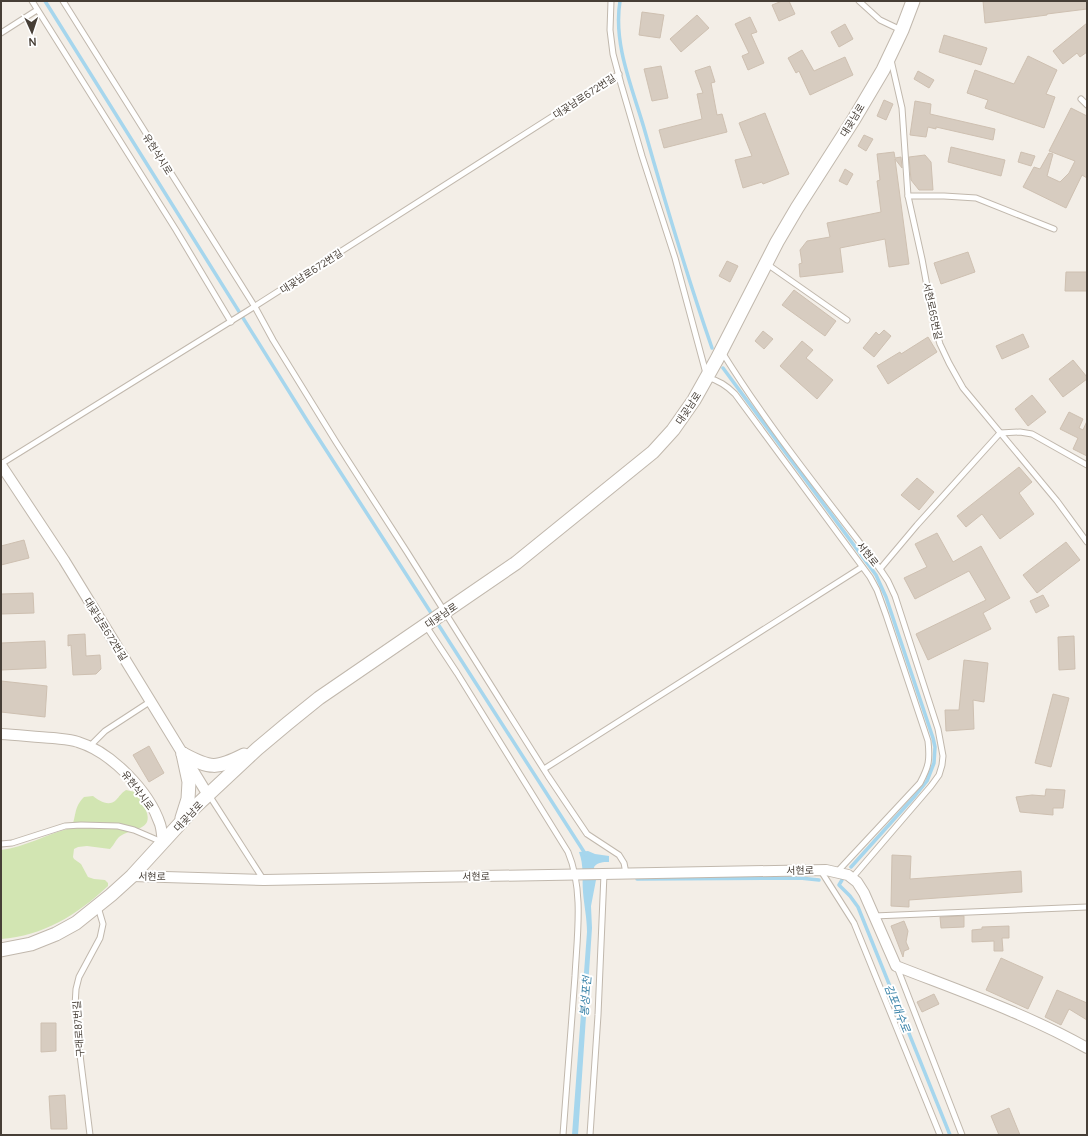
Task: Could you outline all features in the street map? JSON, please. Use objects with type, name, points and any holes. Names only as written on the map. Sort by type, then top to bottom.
[{"type":"street","name":"대곶남로","points":[[1,950],[31,944],[56,934],[76,923],[132,876],[208,794],[257,749],[319,698],[516,563],[653,452],[673,430],[694,400],[789,222],[854,118],[890,55],[914,1]]},
{"type":"street","name":"대곶남로672번길","points":[[1,465],[64,560],[208,794]]},
{"type":"street","name":"유현삭시로","points":[[1,734],[76,741],[90,746],[105,755],[121,768],[137,785],[154,810],[161,825],[163,842]]},
{"type":"street","points":[[183,754],[205,764],[215,766],[225,764],[257,749]]},
{"type":"street","points":[[180,824],[188,799],[189,782],[183,754]]},
{"type":"street","name":"서현로","points":[[132,876],[264,880],[820,870],[837,872],[848,875],[852,878],[857,882],[864,893],[896,966]]},
{"type":"street","points":[[896,966],[1039,1024],[1066,1036],[1087,1048]]},
{"type":"lane","points":[[32,1],[176,230],[231,322]]},
{"type":"lane","name":"유현삭시로","points":[[63,1],[255,307],[307,395],[408,552],[443,614],[587,834],[619,855],[624,863],[626,873]]},
{"type":"lane","points":[[611,1],[610,30],[619,74],[642,156],[675,258],[707,377],[719,381],[735,394],[870,577],[877,590],[886,615],[928,741],[930,762],[920,783],[906,800],[837,872]]},
{"type":"lane","points":[[860,1],[880,20],[902,30]]},
{"type":"lane","points":[[1,33],[37,10]]},
{"type":"lane","name":"서현로65번길","points":[[890,55],[902,108],[908,196],[934,324],[940,344],[963,388],[1057,501],[1087,542]]},
{"type":"lane","name":"대곶남로672번길","points":[[1,465],[255,307],[619,74]]},
{"type":"lane","points":[[1081,99],[1087,105]]},
{"type":"lane","points":[[908,196],[976,198],[1054,229]]},
{"type":"lane","points":[[767,263],[847,320]]},
{"type":"lane","name":"서현로","points":[[721,350],[766,418],[888,581],[938,729],[943,756],[939,775],[852,878]]},
{"type":"lane","points":[[880,569],[902,542],[1000,433],[1020,432],[1032,434],[1087,465]]},
{"type":"lane","points":[[544,769],[862,567]]},
{"type":"lane","points":[[427,625],[568,852],[577,874],[577,934],[563,1135]]},
{"type":"lane","points":[[90,746],[105,731],[151,702]]},
{"type":"lane","points":[[208,794],[264,880]]},
{"type":"lane","points":[[1,844],[12,843],[65,826],[81,825],[118,826],[134,830],[163,842]]},
{"type":"lane","name":"서현로","points":[[820,870],[854,923],[940,1135]]},
{"type":"lane","points":[[590,1135],[598,1014],[604,874]]},
{"type":"lane","name":"구래로87번길","points":[[90,1135],[75,1006],[76,988],[79,977],[100,938],[103,924],[98,906]]},
{"type":"lane","points":[[874,916],[1087,907]]},
{"type":"lane","name":"서현로","points":[[896,966],[962,1135]]},
{"type":"green space","points":[[126,790],[135,792],[144,805],[148,815],[146,824],[120,836],[110,849],[87,846],[74,849],[74,859],[81,864],[88,877],[105,880],[108,883],[108,886],[72,915],[45,929],[31,934],[1,939],[1,850],[19,846],[71,828],[78,805],[84,797],[93,796],[101,801],[110,803],[116,800]]},
{"type":"water","name":"봉성포천","points":[[588,851],[595,854],[609,856],[609,862],[599,863],[594,867],[596,880],[591,906],[592,928],[578,1135],[572,1135],[587,932],[581,857],[579,852]]},
{"type":"building","points":[[782,1],[789,1],[795,14],[779,21],[772,5]]},
{"type":"building","points":[[983,1],[1087,1],[1087,9],[985,23]]},
{"type":"building","points":[[642,12],[664,15],[660,38],[639,35]]},
{"type":"building","points":[[697,15],[709,28],[681,52],[670,39]]},
{"type":"building","points":[[750,17],[757,32],[751,34],[764,63],[748,70],[742,56],[749,53],[735,24]]},
{"type":"building","points":[[1087,23],[1087,52],[1080,57],[1077,53],[1063,64],[1053,51]]},
{"type":"building","points":[[845,24],[853,39],[839,47],[831,32]]},
{"type":"building","points":[[944,35],[987,48],[981,65],[939,52]]},
{"type":"building","points":[[802,50],[814,71],[845,57],[853,75],[810,95],[799,71],[796,73],[788,58]]},
{"type":"building","points":[[1028,56],[1057,70],[1046,94],[1055,97],[1044,128],[985,108],[988,100],[967,93],[975,70],[1014,84]]},
{"type":"building","points":[[661,66],[668,98],[652,101],[644,69]]},
{"type":"building","points":[[710,66],[715,82],[711,83],[717,115],[722,114],[727,132],[664,148],[659,130],[702,119],[697,94],[703,93],[695,71]]},
{"type":"building","points":[[918,71],[934,80],[929,88],[914,79]]},
{"type":"building","points":[[884,100],[893,104],[886,120],[877,116]]},
{"type":"building","points":[[915,101],[931,104],[930,114],[995,129],[993,140],[936,127],[936,129],[928,127],[926,137],[910,135]]},
{"type":"building","points":[[1071,108],[1087,116],[1087,178],[1082,175],[1066,208],[1023,187],[1034,167],[1040,169],[1049,153],[1053,154],[1047,176],[1060,182],[1069,173],[1075,161],[1049,151]]},
{"type":"building","points":[[765,113],[789,174],[763,184],[762,182],[743,188],[735,160],[752,156],[739,123]]},
{"type":"building","points":[[864,135],[873,139],[866,151],[858,146]]},
{"type":"building","points":[[951,147],[1005,160],[1001,176],[948,162]]},
{"type":"building","points":[[894,152],[895,158],[901,157],[902,168],[895,159],[909,264],[889,267],[885,239],[840,248],[843,272],[800,277],[799,264],[802,263],[800,250],[807,241],[830,237],[827,223],[881,212],[877,181],[880,180],[877,154]]},
{"type":"building","points":[[1021,152],[1035,156],[1031,166],[1018,162]]},
{"type":"building","points":[[925,155],[931,162],[933,190],[919,190],[911,180],[909,157]]},
{"type":"building","points":[[845,169],[853,174],[847,185],[839,181]]},
{"type":"building","points":[[968,252],[975,272],[941,284],[934,263]]},
{"type":"building","points":[[727,261],[738,266],[730,282],[719,276]]},
{"type":"building","points":[[1066,272],[1087,272],[1087,291],[1065,291]]},
{"type":"building","points":[[794,290],[836,321],[825,336],[782,305]]},
{"type":"building","points":[[884,330],[891,336],[874,357],[863,348],[876,332],[879,335]]},
{"type":"building","points":[[763,331],[773,339],[764,349],[755,341]]},
{"type":"building","points":[[1023,334],[1029,347],[1002,359],[996,346]]},
{"type":"building","points":[[928,337],[937,352],[888,384],[877,366],[900,352],[901,354]]},
{"type":"building","points":[[802,341],[813,350],[806,358],[833,380],[817,399],[780,366]]},
{"type":"building","points":[[1073,360],[1087,379],[1063,397],[1049,379]]},
{"type":"building","points":[[1032,395],[1046,412],[1028,426],[1015,409]]},
{"type":"building","points":[[1069,412],[1083,419],[1079,428],[1083,430],[1087,421],[1087,456],[1073,449],[1078,438],[1060,429]]},
{"type":"building","points":[[1019,467],[1032,482],[1019,493],[1034,514],[1000,539],[982,514],[966,527],[957,516]]},
{"type":"building","points":[[917,478],[934,492],[919,510],[901,495]]},
{"type":"building","points":[[937,533],[953,562],[981,546],[1010,598],[983,613],[991,629],[928,660],[916,634],[986,600],[969,571],[915,599],[904,578],[927,567],[915,544]]},
{"type":"building","points":[[24,540],[29,558],[1,565],[1,546]]},
{"type":"building","points":[[1066,542],[1080,560],[1037,593],[1023,575]]},
{"type":"building","points":[[33,593],[34,613],[1,614],[1,594]]},
{"type":"building","points":[[1043,595],[1049,606],[1036,613],[1030,601]]},
{"type":"building","points":[[85,634],[86,656],[100,655],[101,669],[96,674],[73,675],[71,645],[68,646],[68,635]]},
{"type":"building","points":[[1074,636],[1075,669],[1059,670],[1058,637]]},
{"type":"building","points":[[45,641],[46,668],[1,670],[1,643]]},
{"type":"building","points":[[964,660],[988,663],[984,702],[973,700],[974,729],[946,731],[945,710],[959,710]]},
{"type":"building","points":[[1,681],[47,686],[45,717],[1,712]]},
{"type":"building","points":[[1053,694],[1069,698],[1051,767],[1035,763]]},
{"type":"building","points":[[149,746],[164,773],[149,782],[133,755]]},
{"type":"building","points":[[1046,789],[1065,790],[1063,808],[1053,808],[1053,815],[1020,812],[1016,797],[1032,795],[1045,796]]},
{"type":"building","points":[[892,855],[911,856],[910,879],[1021,871],[1022,892],[909,900],[909,907],[891,906]]},
{"type":"building","points":[[964,916],[964,927],[941,928],[940,917]]},
{"type":"building","points":[[904,921],[908,931],[906,942],[909,949],[904,951],[903,957],[891,926]]},
{"type":"building","points":[[1009,926],[1009,938],[1002,938],[1003,951],[994,951],[994,941],[972,942],[972,930],[982,929],[982,927]]},
{"type":"building","points":[[1001,958],[1043,977],[1028,1009],[986,990]]},
{"type":"building","points":[[1057,990],[1087,1003],[1087,1020],[1069,1009],[1061,1025],[1045,1017]]},
{"type":"building","points":[[934,994],[939,1004],[922,1012],[917,1002]]},
{"type":"building","points":[[41,1023],[56,1023],[56,1051],[41,1052]]},
{"type":"building","points":[[65,1095],[67,1129],[51,1129],[49,1096]]},
{"type":"building","points":[[1009,1108],[1020,1135],[999,1135],[991,1116]]},
{"type":"waterway","points":[[45,1],[308,422],[433,616]]},
{"type":"waterway","points":[[620,1],[619,33],[621,49],[629,81],[676,239],[712,348]]},
{"type":"waterway","points":[[723,368],[876,575],[886,597],[933,738],[935,747],[934,763],[927,781],[851,867]]},
{"type":"waterway","points":[[436,621],[586,855]]},
{"type":"waterway","name":"김포대수로","points":[[637,879],[800,878],[819,880]]},
{"type":"waterway","name":"김포대수로","points":[[842,880],[839,885],[858,907],[950,1135]]}]
